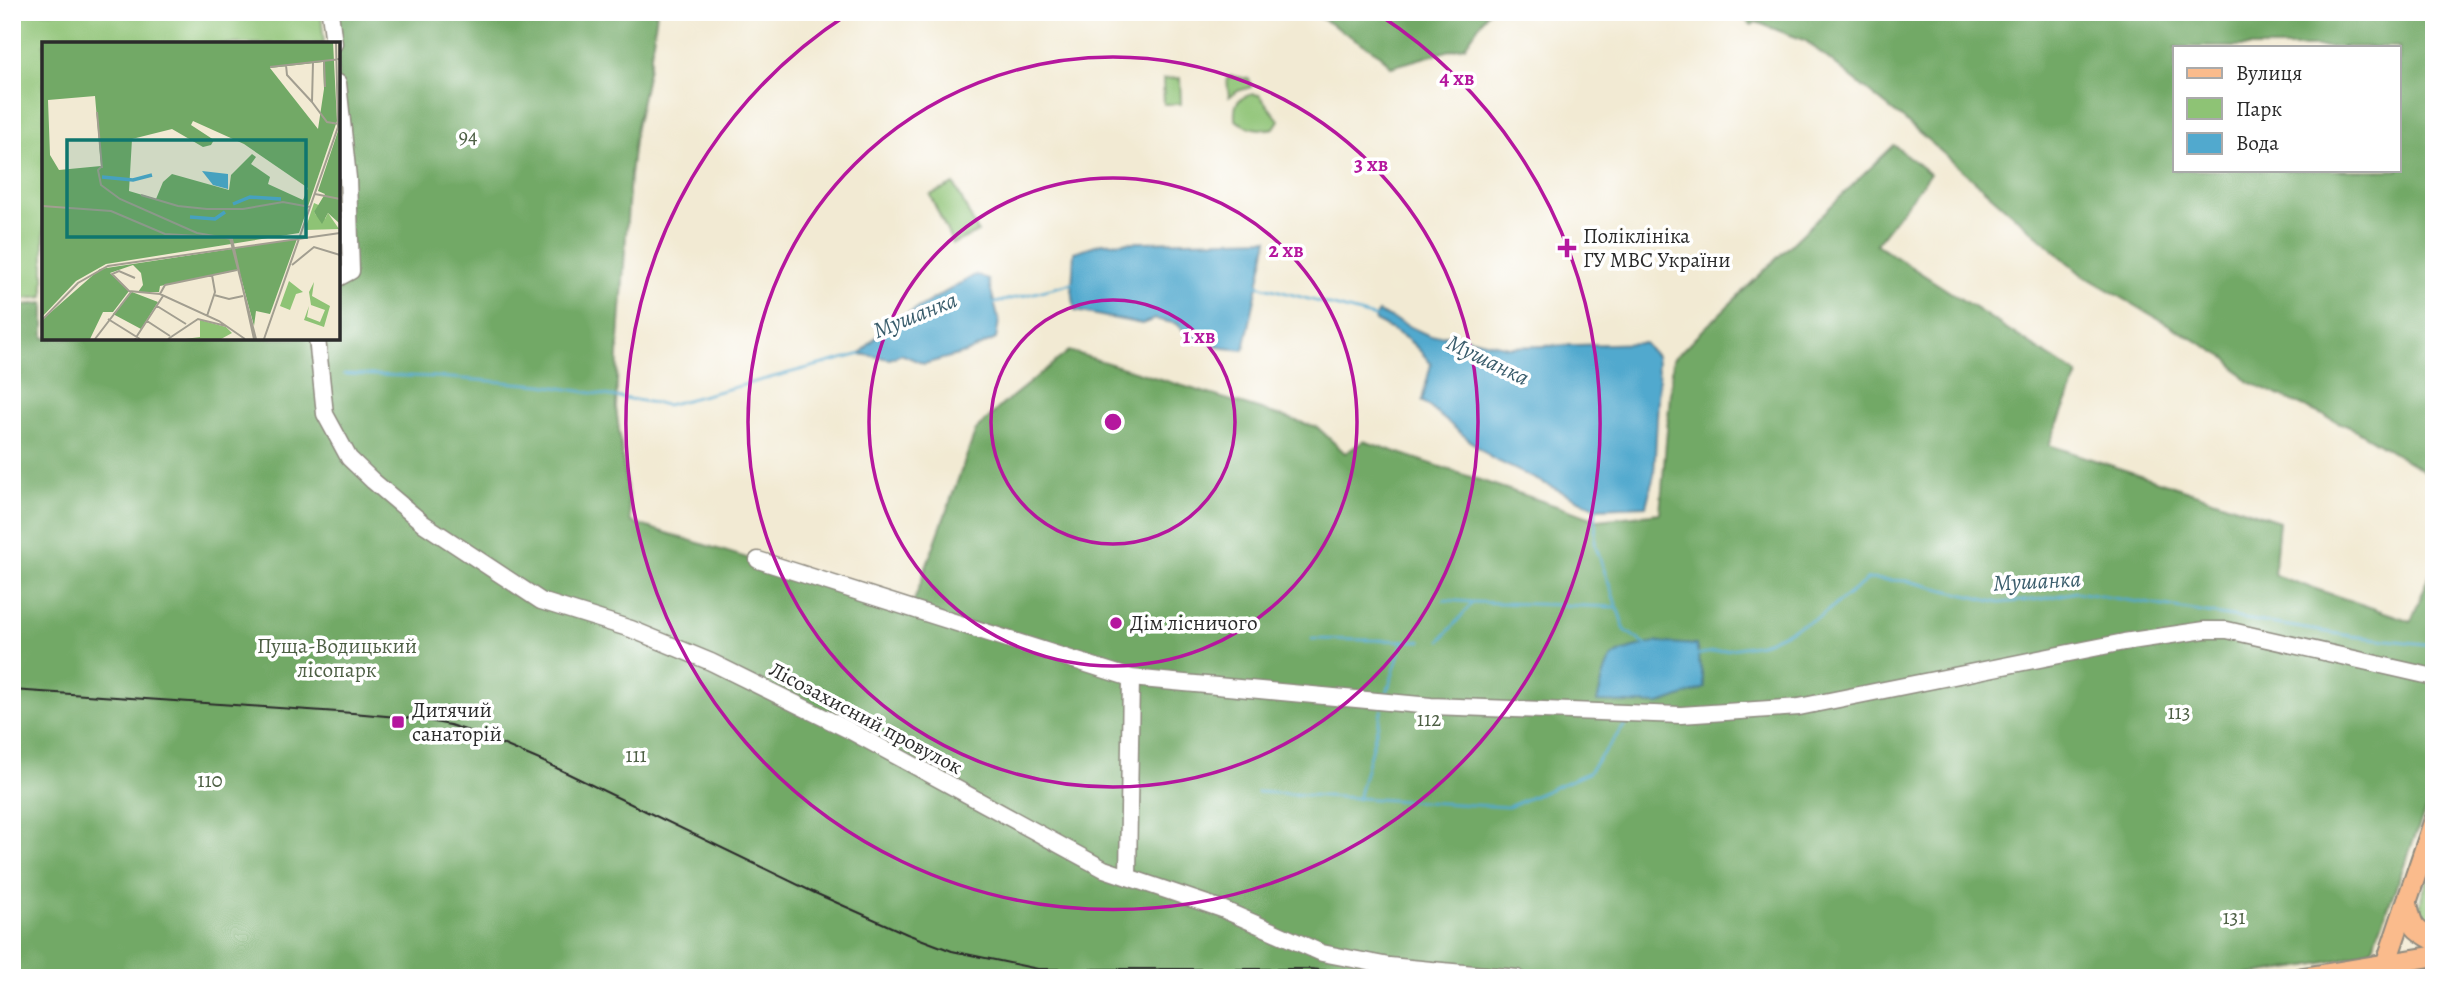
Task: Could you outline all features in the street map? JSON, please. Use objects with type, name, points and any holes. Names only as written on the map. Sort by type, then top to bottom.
[{"type":"main road","points":[[2383,971],[2434,821]]},
{"type":"main road","points":[[2407,900],[2417,931],[2434,940]]},
{"type":"main road","points":[[2300,978],[2383,971],[2434,956]]},
{"type":"street","points":[[330,12],[334,42]]},
{"type":"street","points":[[340,102],[348,178],[351,271],[340,277]]},
{"type":"street","name":"Лісозахисний провулок","points":[[317,340],[325,414],[349,458],[381,488],[447,541],[541,601],[631,629],[711,662],[847,729],[1104,869],[1222,909],[1339,958],[1389,966],[1517,978]]},
{"type":"street","points":[[758,560],[1131,678],[1431,706],[1681,715],[1799,707],[2124,642],[2205,629],[2227,630],[2434,677]]},
{"type":"street","points":[[1128,877],[1131,678]]},
{"type":"green space","points":[[12,12],[321,12],[324,42],[42,42],[42,297],[12,300]]},
{"type":"green space","name":"Пуща-Водицький лісопарк","points":[[330,12],[657,12],[630,175],[618,355],[616,408],[631,522],[911,609],[976,430],[1003,404],[1069,351],[1317,427],[1345,453],[1364,441],[1598,520],[1660,513],[1673,359],[1894,145],[1930,174],[1876,244],[2078,375],[2049,445],[2279,521],[2274,575],[2411,621],[2434,564],[2434,787],[2373,947],[2327,962],[2228,978],[12,978],[12,306],[42,303],[42,340],[340,340],[340,272],[350,271],[340,114],[340,42],[338,42]]},
{"type":"green space","points":[[1311,12],[1488,12],[1465,46],[1391,67],[1381,55]]},
{"type":"green space","points":[[1734,12],[2434,12],[2434,477],[2354,429],[2249,382],[2226,358],[2081,274],[1913,127],[1806,41],[1756,22],[1752,25]]},
{"type":"green space","points":[[1231,76],[1249,79],[1251,87],[1229,97],[1227,79]]},
{"type":"green space","points":[[1180,78],[1181,104],[1164,104],[1163,79]]},
{"type":"green space","points":[[1253,94],[1259,95],[1279,120],[1274,128],[1253,128],[1235,119],[1238,102]]},
{"type":"green space","points":[[954,184],[978,232],[953,244],[930,195]]},
{"type":"green space","points":[[2434,863],[2434,927],[2428,925],[2419,915],[2422,896]]},
{"type":"water","points":[[1268,239],[1244,350],[1224,348],[1188,335],[1177,324],[1155,319],[1142,324],[1075,311],[1072,289],[1074,252],[1102,243]]},
{"type":"water","points":[[975,275],[988,279],[999,321],[996,339],[965,353],[924,364],[901,354],[890,359],[860,354],[885,327]]},
{"type":"water","points":[[1378,312],[1430,336],[1453,335],[1509,347],[1644,343],[1656,356],[1659,379],[1654,475],[1646,506],[1596,508],[1491,458],[1422,401],[1431,364],[1406,338],[1375,321]]},
{"type":"water","points":[[1657,642],[1696,645],[1705,688],[1660,704],[1597,702],[1608,664],[1613,657]]},
{"type":"waterway","name":"Мушанка","points":[[991,304],[1073,283]]},
{"type":"waterway","name":"Мушанка","points":[[1257,285],[1378,318]]},
{"type":"waterway","name":"Мушанка","points":[[344,374],[438,377],[542,385],[667,405],[861,354]]},
{"type":"waterway","name":"Мушанка","points":[[1596,505],[1595,544],[1625,630],[1647,646]]},
{"type":"waterway","name":"Мушанка","points":[[1695,655],[1761,644],[1821,616],[1868,579],[1908,581],[1999,603],[2042,599],[2076,592],[2351,636],[2434,645]]},
{"type":"waterway","points":[[1444,600],[1472,602]]},
{"type":"waterway","points":[[1441,640],[1473,602],[1616,607]]},
{"type":"waterway","points":[[1312,639],[1421,641]]},
{"type":"waterway","points":[[1387,693],[1403,641]]},
{"type":"waterway","points":[[1358,799],[1382,709]]},
{"type":"waterway","points":[[1258,792],[1508,807],[1588,773],[1625,725]]},
{"type":"tram line","points":[[12,690],[353,713],[419,719],[450,725],[544,762],[815,893],[907,934],[952,951],[1038,969],[1309,969],[1414,978]]},
{"type":"place","name":"Поліклініка ГУ МВС України","points":[[1567,248]]},
{"type":"place","name":"Дім лісничого","points":[[1116,623]]},
{"type":"place","name":"Дитячий санаторій","points":[[398,722]]},
{"type":"park label","name":"94","points":[[468,136]]},
{"type":"park label","name":"113","points":[[2179,712]]},
{"type":"park label","name":"112","points":[[1429,719]]},
{"type":"park label","name":"111","points":[[636,755]]},
{"type":"park label","name":"110","points":[[210,780]]},
{"type":"park label","name":"131","points":[[2234,917]]}]
